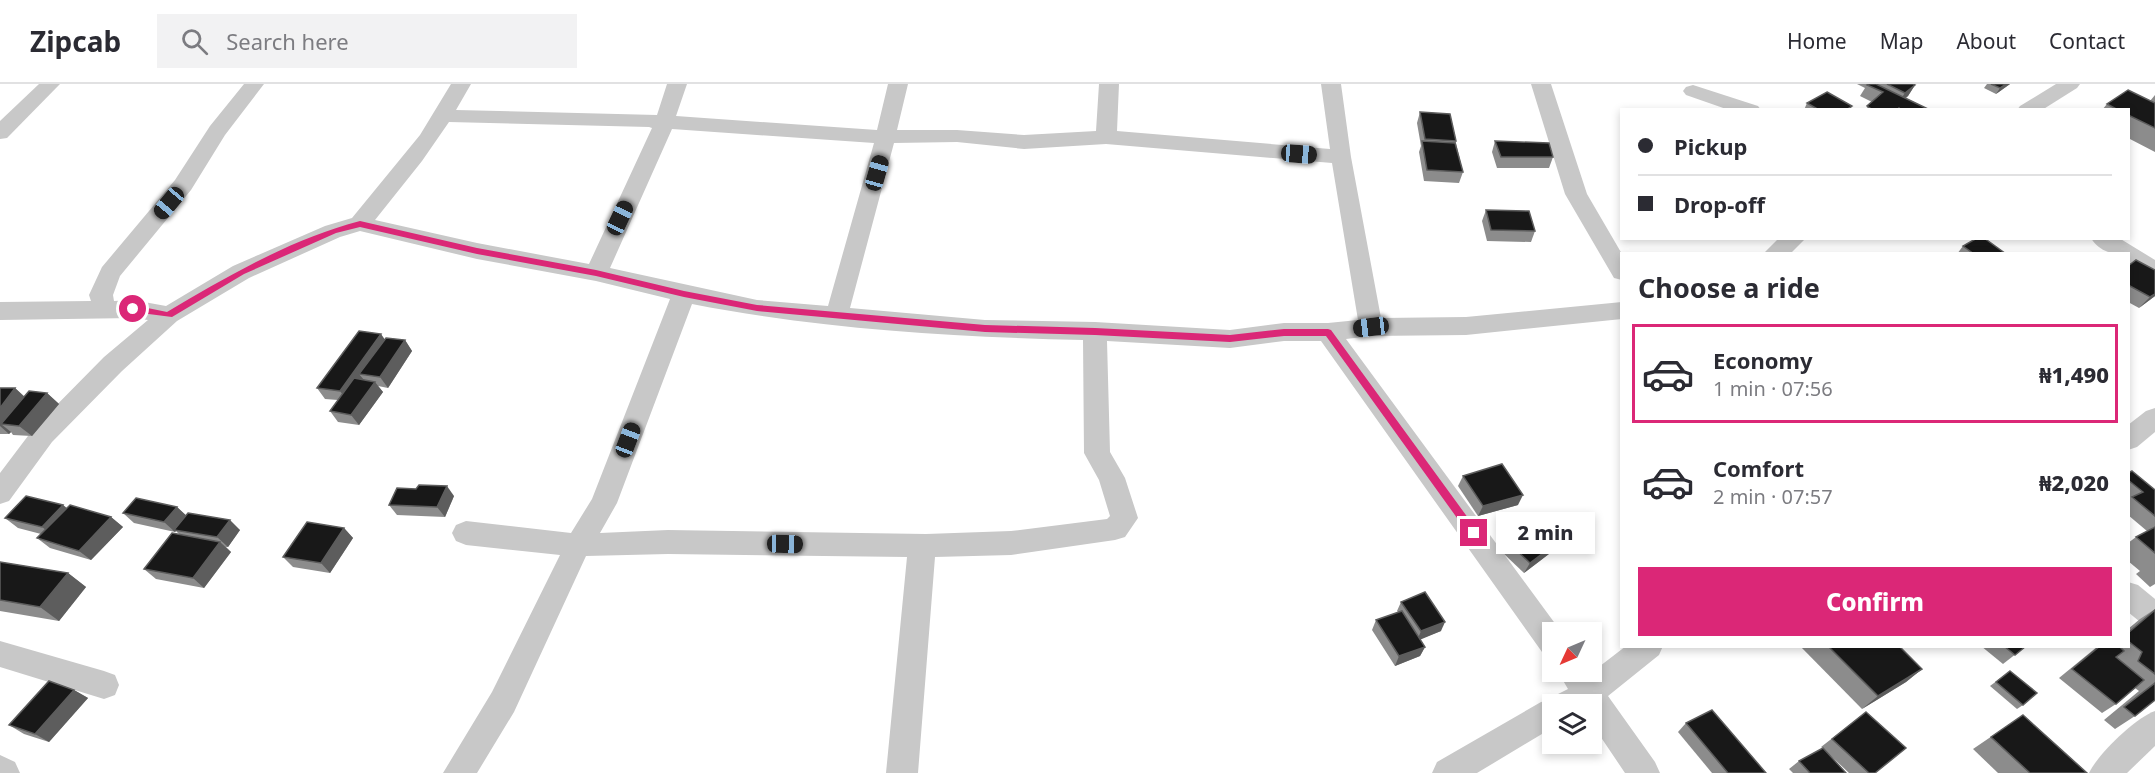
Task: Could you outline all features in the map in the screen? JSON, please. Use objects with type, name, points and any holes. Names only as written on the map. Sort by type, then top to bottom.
[{"type":"street","points":[[0,133],[50,84]]},
{"type":"street","points":[[104,310],[101,295],[110,273],[183,185],[217,131],[254,84]]},
{"type":"street","points":[[360,224],[412,162],[445,116],[461,84]]},
{"type":"street","points":[[596,273],[664,123],[677,84]]},
{"type":"street","points":[[837,314],[887,137],[898,84]]},
{"type":"street","points":[[1106,137],[1109,84]]},
{"type":"street","points":[[1331,84],[1341,157],[1371,327]]},
{"type":"street","points":[[1541,84],[1576,194],[1620,269]]},
{"type":"street","points":[[2030,108],[2070,84]]},
{"type":"street","points":[[1693,91],[1745,108]]},
{"type":"street","points":[[445,116],[664,123],[887,137],[957,136],[1024,142],[1106,137],[1341,157]]},
{"type":"street","points":[[0,493],[43,435],[113,364],[169,315],[241,272],[333,231],[360,224],[477,251],[596,273],[684,294],[757,308],[985,329],[1095,331],[1230,339],[1284,332],[1328,332],[1371,327],[1466,326],[1620,310]]},
{"type":"street","points":[[1777,252],[1792,240]]},
{"type":"street","points":[[2105,240],[2125,252]]},
{"type":"street","points":[[2130,255],[2155,270]]},
{"type":"street","points":[[459,773],[503,702],[578,545],[604,503],[684,294]]},
{"type":"street","points":[[0,311],[133,309],[169,315]]},
{"type":"street","points":[[466,533],[578,545],[668,542],[926,546],[1011,543],[1115,529],[1124,518],[1112,478],[1097,453],[1095,331]]},
{"type":"street","points":[[1328,332],[1542,630]]},
{"type":"street","points":[[2130,438],[2155,418]]},
{"type":"street","points":[[902,773],[921,558],[926,546]]},
{"type":"street","points":[[2130,596],[2155,617]]},
{"type":"street","points":[[1644,773],[1576,690],[1646,648]]},
{"type":"street","points":[[0,654],[104,685]]},
{"type":"street","points":[[1448,773],[1542,718]]},
{"type":"street","points":[[2104,773],[2155,725]]},
{"type":"building","points":[[1876,84],[1926,108],[1870,108],[1867,106],[1883,92],[1867,85]]},
{"type":"building","points":[[1887,84],[1913,84],[1915,85],[1905,93]]},
{"type":"building","points":[[1991,84],[2006,84],[2000,88]]},
{"type":"building","points":[[2128,90],[2155,103],[2155,128],[2130,116],[2130,108],[2114,108],[2107,104]]},
{"type":"building","points":[[1827,92],[1852,106],[1849,108],[1816,108],[1807,103]]},
{"type":"building","points":[[1420,112],[1450,114],[1456,141],[1425,139]]},
{"type":"building","points":[[1422,141],[1455,143],[1463,172],[1427,170]]},
{"type":"building","points":[[1495,141],[1549,143],[1553,157],[1501,157]]},
{"type":"building","points":[[1486,210],[1529,211],[1535,231],[1491,230]]},
{"type":"building","points":[[1974,240],[1987,240],[2003,252],[1971,252],[1963,246]]},
{"type":"building","points":[[2136,260],[2155,270],[2155,294],[2150,297],[2130,286],[2130,264]]},
{"type":"building","points":[[359,331],[381,334],[340,391],[317,388]]},
{"type":"building","points":[[386,338],[405,340],[380,377],[359,374]]},
{"type":"building","points":[[354,378],[375,382],[351,415],[330,411]]},
{"type":"building","points":[[0,388],[15,388],[0,408]]},
{"type":"building","points":[[29,391],[47,393],[19,426],[1,424]]},
{"type":"building","points":[[1502,464],[1523,495],[1483,506],[1463,476]]},
{"type":"building","points":[[2132,471],[2155,490],[2155,516],[2132,497],[2143,492],[2130,482]]},
{"type":"building","points":[[419,485],[447,486],[437,507],[389,505],[397,488],[416,489]]},
{"type":"building","points":[[26,496],[63,505],[42,527],[5,518]]},
{"type":"building","points":[[136,498],[177,507],[164,522],[123,513]]},
{"type":"building","points":[[70,505],[111,517],[79,551],[37,538]]},
{"type":"building","points":[[188,513],[230,520],[217,537],[174,530]]},
{"type":"building","points":[[1548,517],[1568,534],[1530,563],[1510,544]]},
{"type":"building","points":[[307,522],[344,528],[321,563],[283,557]]},
{"type":"building","points":[[2155,527],[2155,553],[2136,537]]},
{"type":"building","points":[[172,533],[220,542],[193,578],[144,569]]},
{"type":"building","points":[[0,562],[68,573],[40,607],[0,600]]},
{"type":"building","points":[[1425,592],[1445,622],[1421,631],[1401,602]]},
{"type":"building","points":[[2155,610],[2155,674],[2138,661],[2142,652],[2130,643],[2130,631]]},
{"type":"building","points":[[1402,611],[1425,647],[1399,656],[1376,620]]},
{"type":"building","points":[[1830,648],[1901,648],[1922,669],[1878,696]]},
{"type":"building","points":[[2006,648],[2024,648],[2015,655]]},
{"type":"building","points":[[2098,648],[2121,648],[2124,651],[2116,657],[2144,680],[2116,704],[2072,669]]},
{"type":"building","points":[[2010,671],[2037,693],[2023,705],[1996,682]]},
{"type":"building","points":[[49,681],[74,690],[35,734],[9,725]]},
{"type":"building","points":[[2155,683],[2155,700],[2135,716],[2124,707]]},
{"type":"building","points":[[1712,710],[1766,773],[1728,773],[1686,723]]},
{"type":"building","points":[[1866,712],[1906,748],[1875,773],[1869,773],[1832,739]]},
{"type":"building","points":[[2023,715],[2087,773],[2030,773],[1991,737]]},
{"type":"building","points":[[1823,748],[1846,773],[1810,773],[1799,761]]},
{"type":"route","points":[[133,309],[169,315],[241,272],[333,231],[360,224],[477,251],[596,273],[684,294],[757,308],[985,329],[1095,331],[1230,339],[1284,332],[1328,332],[1474,533]]}]
